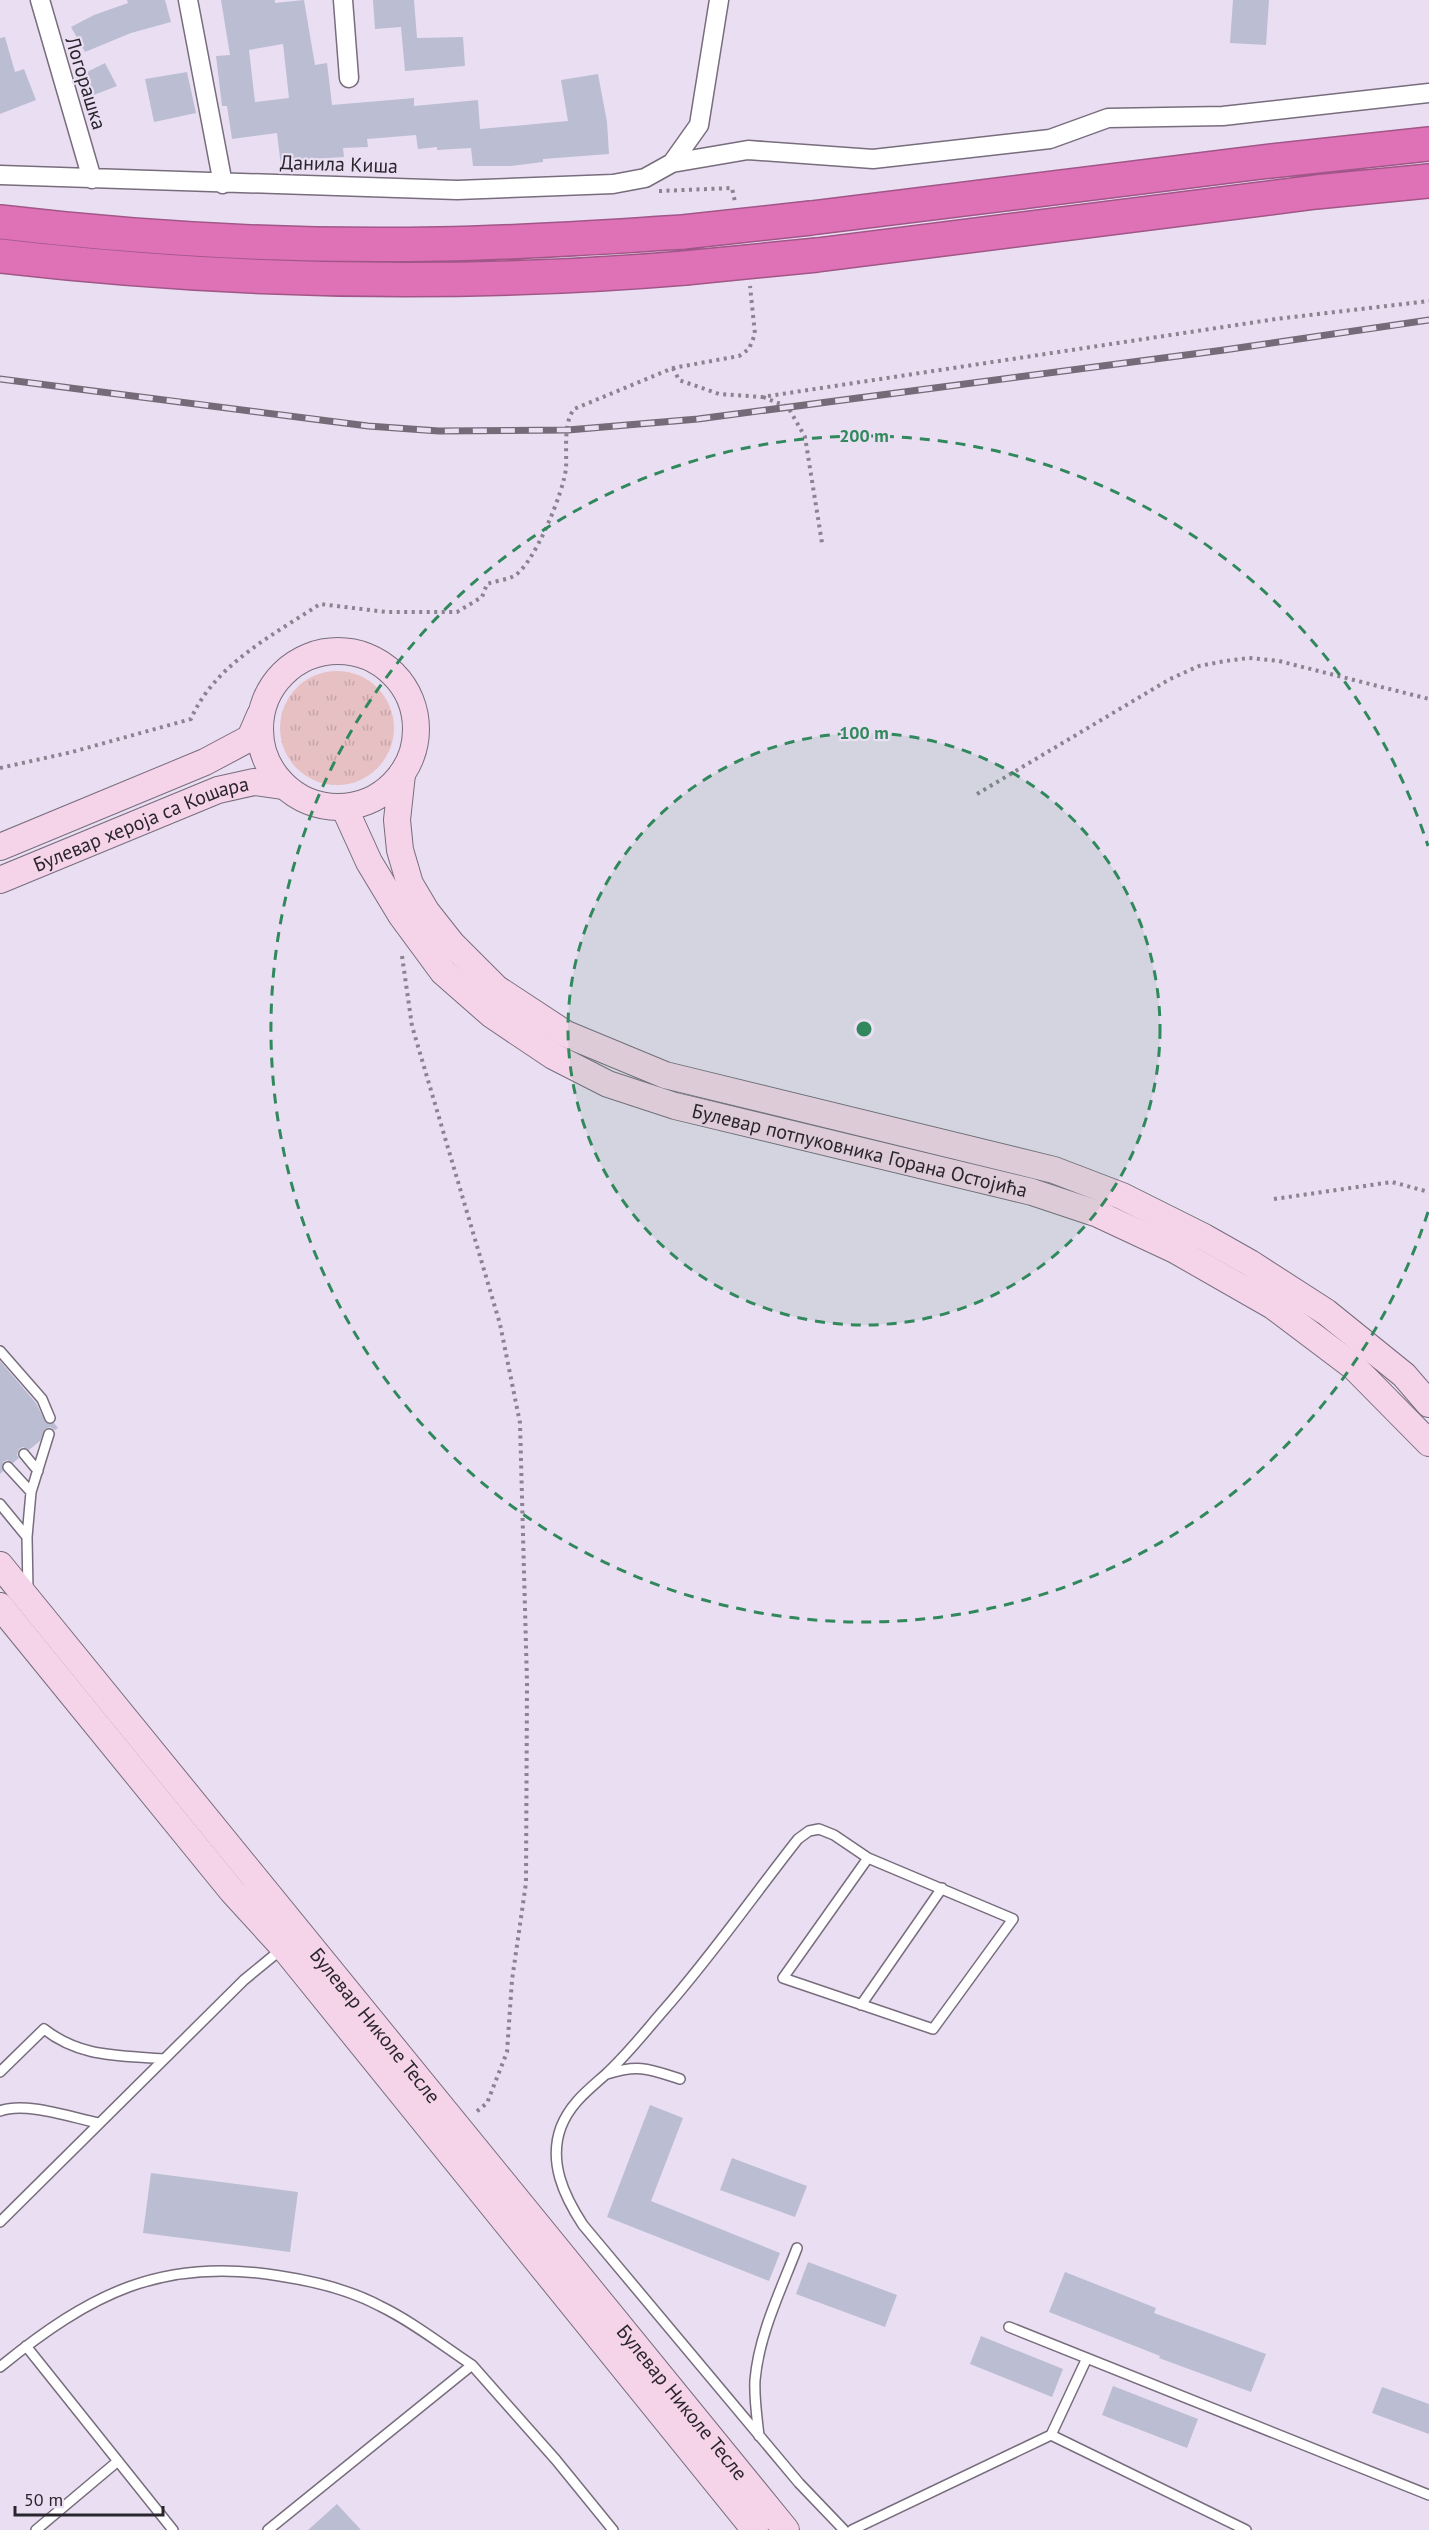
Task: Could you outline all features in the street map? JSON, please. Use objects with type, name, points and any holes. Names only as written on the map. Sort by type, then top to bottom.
[{"type":"highway","points":[[0,222],[159,237],[351,244],[514,242],[683,232],[1429,144]]},
{"type":"highway","points":[[0,256],[165,271],[332,277],[513,277],[685,268],[817,255],[1304,193],[1429,181]]},
{"type":"main road","points":[[335,650],[353,652],[384,665],[407,691],[414,708],[417,725],[416,742],[411,759],[402,774],[391,787],[377,797],[361,804],[344,807],[323,806],[302,799],[284,786],[268,765],[260,739],[261,712],[275,681],[302,659],[335,650]]},
{"type":"main road","name":"Булевар хероја са Кошара","points":[[0,848],[205,762],[250,738],[261,712]]},
{"type":"main road","name":"Булевар потпуковника Горана Остојића","points":[[402,774],[397,820],[400,850],[410,884],[426,911],[452,944],[496,987],[566,1034],[665,1076],[1054,1170],[1122,1196],[1250,1263],[1326,1312],[1404,1375],[1429,1404]]},
{"type":"main road","name":"Булевар хероја са Кошара","points":[[0,880],[218,790],[254,782],[284,786]]},
{"type":"main road","name":"Булевар потпуковника Горана Остојића","points":[[344,807],[369,862],[401,915],[442,972],[492,1015],[553,1056],[608,1084],[675,1106],[1032,1192],[1098,1215],[1175,1250],[1274,1306],[1354,1367],[1429,1443]]},
{"type":"main road","name":"Булевар Николе Тесле","points":[[0,1565],[292,1940],[741,2494]]},
{"type":"main road","name":"Булевар Николе Тесле","points":[[0,1606],[232,1891],[292,1940],[459,2128],[741,2494]]},
{"type":"main road","points":[[741,2494],[755,2530]]},
{"type":"main road","points":[[741,2494],[786,2530]]},
{"type":"street","name":"Логорашка","points":[[40,0],[92,179]]},
{"type":"street","points":[[188,0],[223,184]]},
{"type":"street","points":[[343,0],[349,78]]},
{"type":"street","points":[[672,163],[699,125],[719,0]]},
{"type":"street","points":[[672,163],[748,150],[873,159],[1050,139],[1108,118],[1223,116],[1429,93]]},
{"type":"street","name":"Данила Киша","points":[[0,175],[458,190],[613,184],[645,178],[672,163]]},
{"type":"lane","points":[[0,1351],[47,1407],[50,1418]]},
{"type":"lane","points":[[28,1599],[27,1537],[31,1492],[46,1451],[49,1434]]},
{"type":"lane","points":[[40,1441],[46,1451]]},
{"type":"lane","points":[[24,1454],[38,1471]]},
{"type":"lane","points":[[8,1467],[31,1492]]},
{"type":"lane","points":[[0,1504],[27,1537]]},
{"type":"lane","points":[[844,2530],[799,2483],[583,2225],[567,2199],[559,2178],[556,2148],[561,2127],[572,2106],[588,2088],[605,2075],[666,2008],[798,1839],[809,1831],[819,1830],[834,1835],[868,1858],[1013,1919],[933,2029],[783,1978],[868,1858]]},
{"type":"lane","points":[[861,2005],[942,1888]]},
{"type":"lane","points":[[0,2222],[244,1980],[292,1940]]},
{"type":"lane","points":[[0,2072],[44,2029],[60,2042],[81,2050],[164,2059]]},
{"type":"lane","points":[[605,2075],[628,2067],[646,2068],[680,2079]]},
{"type":"lane","points":[[0,2111],[11,2108],[29,2109],[99,2123]]},
{"type":"lane","points":[[759,2436],[755,2381],[759,2356],[797,2248]]},
{"type":"lane","points":[[0,2367],[60,2322],[117,2290],[161,2276],[221,2270],[261,2272],[306,2280],[378,2304],[408,2321],[472,2365],[556,2460],[613,2530]]},
{"type":"lane","points":[[1009,2327],[1429,2495]]},
{"type":"lane","points":[[26,2346],[173,2530]]},
{"type":"lane","points":[[852,2530],[1051,2435],[1087,2358]]},
{"type":"lane","points":[[268,2530],[472,2365]]},
{"type":"lane","points":[[1051,2435],[1246,2530]]},
{"type":"lane","points":[[36,2530],[118,2461]]},
{"type":"path","points":[[645,178],[660,192],[732,188],[737,211]]},
{"type":"path","points":[[0,768],[190,719],[198,703],[239,658],[320,604],[386,612],[457,612],[482,597],[487,584],[515,575],[531,557],[554,510],[566,471],[568,418],[574,409],[673,368],[739,356],[749,349],[755,334],[749,281]]},
{"type":"path","points":[[673,368],[679,380],[718,394],[762,397],[1276,319],[1429,301]]},
{"type":"path","points":[[762,397],[788,407],[805,437],[822,543]]},
{"type":"path","points":[[978,794],[1170,679],[1199,666],[1249,658],[1280,661],[1429,699]]},
{"type":"path","points":[[402,956],[411,1026],[500,1323],[520,1423],[527,1683],[526,1882],[512,1980],[507,2052],[487,2103],[459,2128]]},
{"type":"path","points":[[1274,1199],[1392,1182],[1429,1192]]},
{"type":"green space","points":[[337,671],[359,675],[377,688],[390,706],[394,728],[390,750],[377,768],[359,781],[337,785],[315,781],[297,768],[284,750],[280,728],[284,706],[297,688],[315,675]]},
{"type":"building","points":[[127,0],[165,0],[171,22],[131,33],[85,52],[71,27],[94,15],[128,3]]},
{"type":"building","points":[[221,0],[275,0],[275,3],[304,0],[315,65],[327,63],[332,105],[414,98],[414,106],[478,100],[480,129],[568,121],[561,80],[598,74],[607,122],[609,154],[543,159],[543,162],[511,166],[473,166],[471,148],[418,149],[416,135],[367,139],[368,147],[343,148],[344,157],[312,159],[313,162],[281,166],[277,133],[232,139],[227,106],[222,106],[216,56],[230,55]],"holes":[[[283,44],[289,98],[255,102],[249,50]]]},
{"type":"building","points":[[373,0],[414,0],[417,38],[463,37],[465,66],[405,71],[401,27],[375,29]]},
{"type":"building","points":[[1233,0],[1269,0],[1266,45],[1230,43]]},
{"type":"building","points":[[5,37],[15,72],[24,69],[36,100],[0,114],[0,38]]},
{"type":"building","points":[[105,63],[117,86],[86,98],[75,78]]},
{"type":"building","points":[[187,72],[196,113],[154,122],[145,79]]},
{"type":"building","points":[[0,1361],[36,1403],[46,1423],[54,1423],[58,1428],[45,1429],[40,1441],[29,1450],[23,1447],[19,1449],[17,1455],[19,1458],[13,1463],[7,1460],[3,1462],[3,1471],[0,1474]]},
{"type":"building","points":[[650,2105],[683,2118],[651,2201],[780,2253],[769,2281],[607,2217]]},
{"type":"building","points":[[732,2158],[807,2186],[795,2217],[720,2190]]},
{"type":"building","points":[[151,2173],[298,2192],[290,2252],[143,2233]]},
{"type":"building","points":[[808,2262],[897,2295],[885,2327],[796,2294]]},
{"type":"building","points":[[1065,2272],[1156,2308],[1154,2313],[1266,2354],[1251,2392],[1159,2358],[1160,2356],[1049,2312]]},
{"type":"building","points":[[981,2336],[1063,2369],[1052,2397],[970,2364]]},
{"type":"building","points":[[1113,2386],[1198,2419],[1187,2448],[1102,2415]]},
{"type":"building","points":[[1382,2387],[1429,2404],[1429,2434],[1372,2413]]},
{"type":"building","points":[[337,2504],[361,2530],[308,2530]]},
{"type":"railway","points":[[0,379],[368,426],[439,431],[568,430],[698,419],[1224,350],[1429,320]]}]
